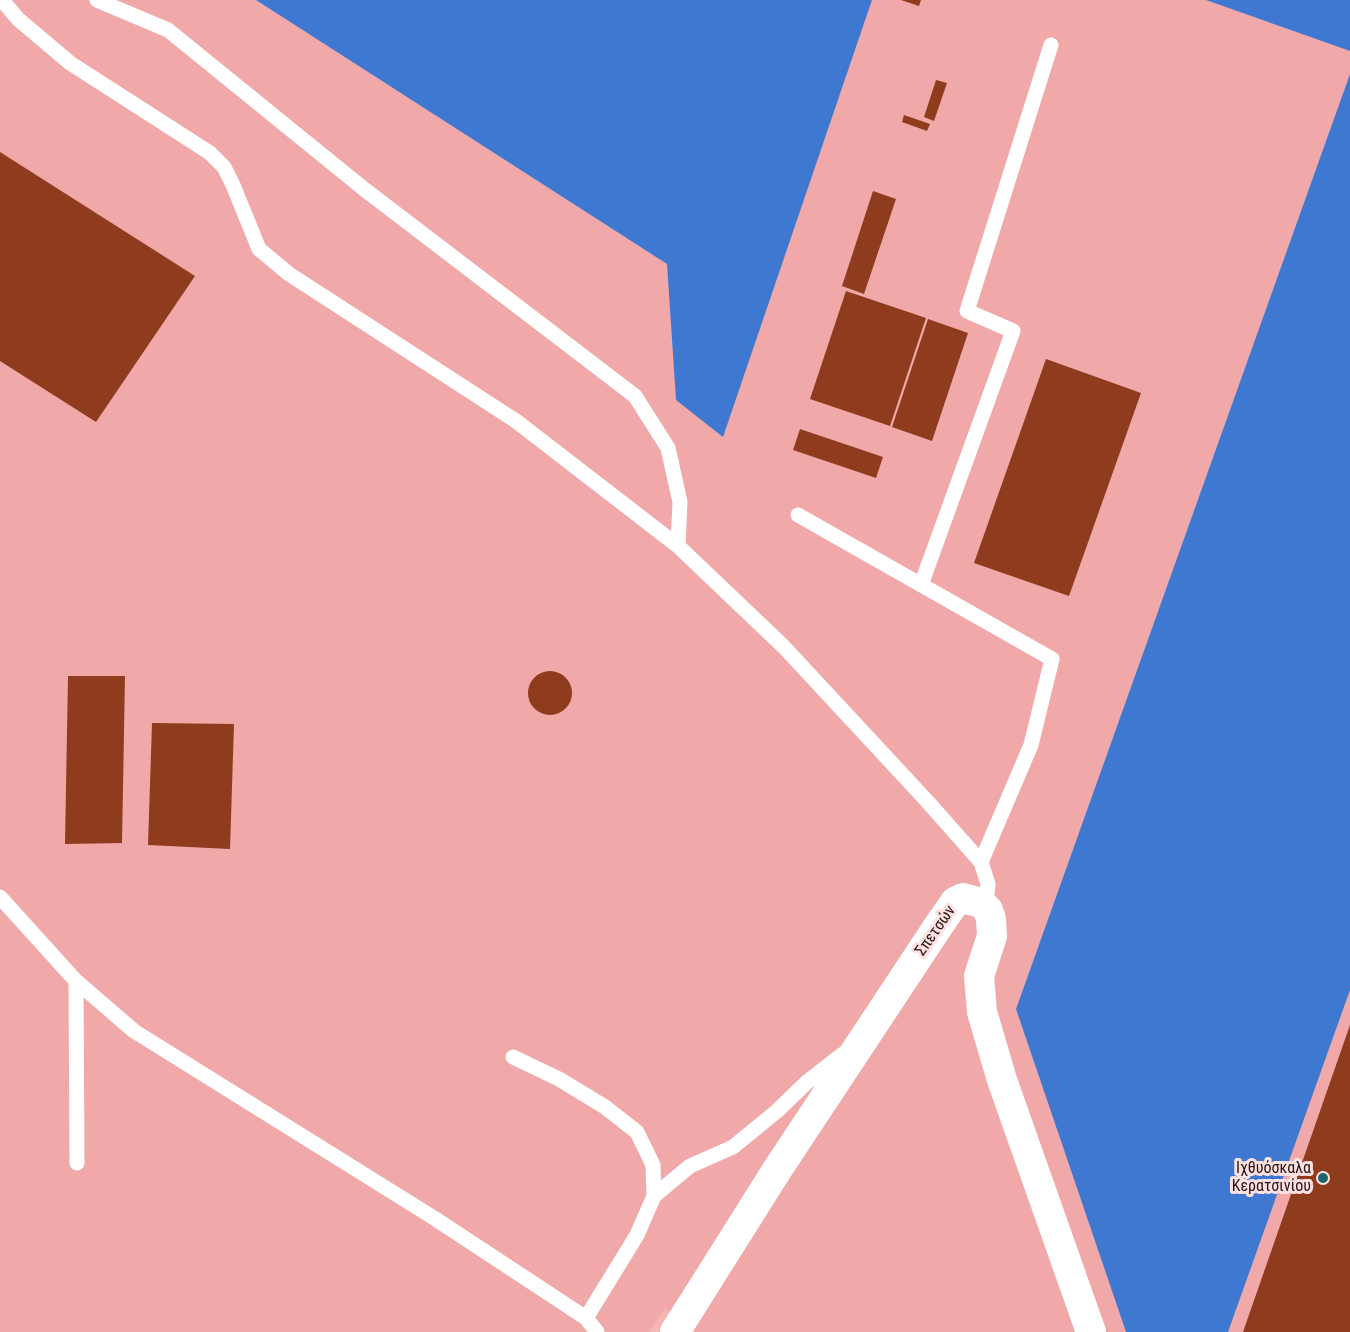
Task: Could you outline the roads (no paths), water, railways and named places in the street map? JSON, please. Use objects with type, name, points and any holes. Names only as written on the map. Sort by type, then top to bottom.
[{"type":"street","name":"Σπετσών","points":[[675,1332],[777,1170],[955,902],[963,898],[981,903],[988,910],[992,936],[979,975],[982,1012],[1002,1080],[1091,1332]]},
{"type":"lane","points":[[2,0],[18,20],[70,63],[210,153],[224,167],[259,249],[289,274],[516,421],[678,546],[784,647],[981,862],[988,884],[987,895],[981,903]]},
{"type":"lane","points":[[97,0],[168,30],[364,189],[635,396],[668,448],[680,502],[678,546]]},
{"type":"lane","points":[[921,585],[1013,330],[967,312],[1051,45]]},
{"type":"lane","points":[[798,515],[1052,659],[1031,745],[981,862]]},
{"type":"lane","points":[[0,897],[76,981],[134,1031],[434,1218],[586,1318],[597,1332]]},
{"type":"lane","points":[[76,981],[77,1163]]},
{"type":"lane","points":[[654,1196],[690,1166],[733,1147],[777,1111],[807,1082],[865,1038]]},
{"type":"lane","points":[[513,1058],[559,1078],[605,1107],[638,1132],[653,1165],[654,1196],[637,1236],[586,1318]]},
{"type":"water","points":[[256,0],[872,0],[723,437],[676,400],[667,264]]},
{"type":"water","points":[[1206,0],[1350,0],[1350,51]]},
{"type":"water","points":[[1350,74],[1350,990],[1228,1332],[1126,1332],[1016,1009]]},
{"type":"place","name":"Ιχθυόσκαλα Κερατσινίου","points":[[1323,1178]]}]
